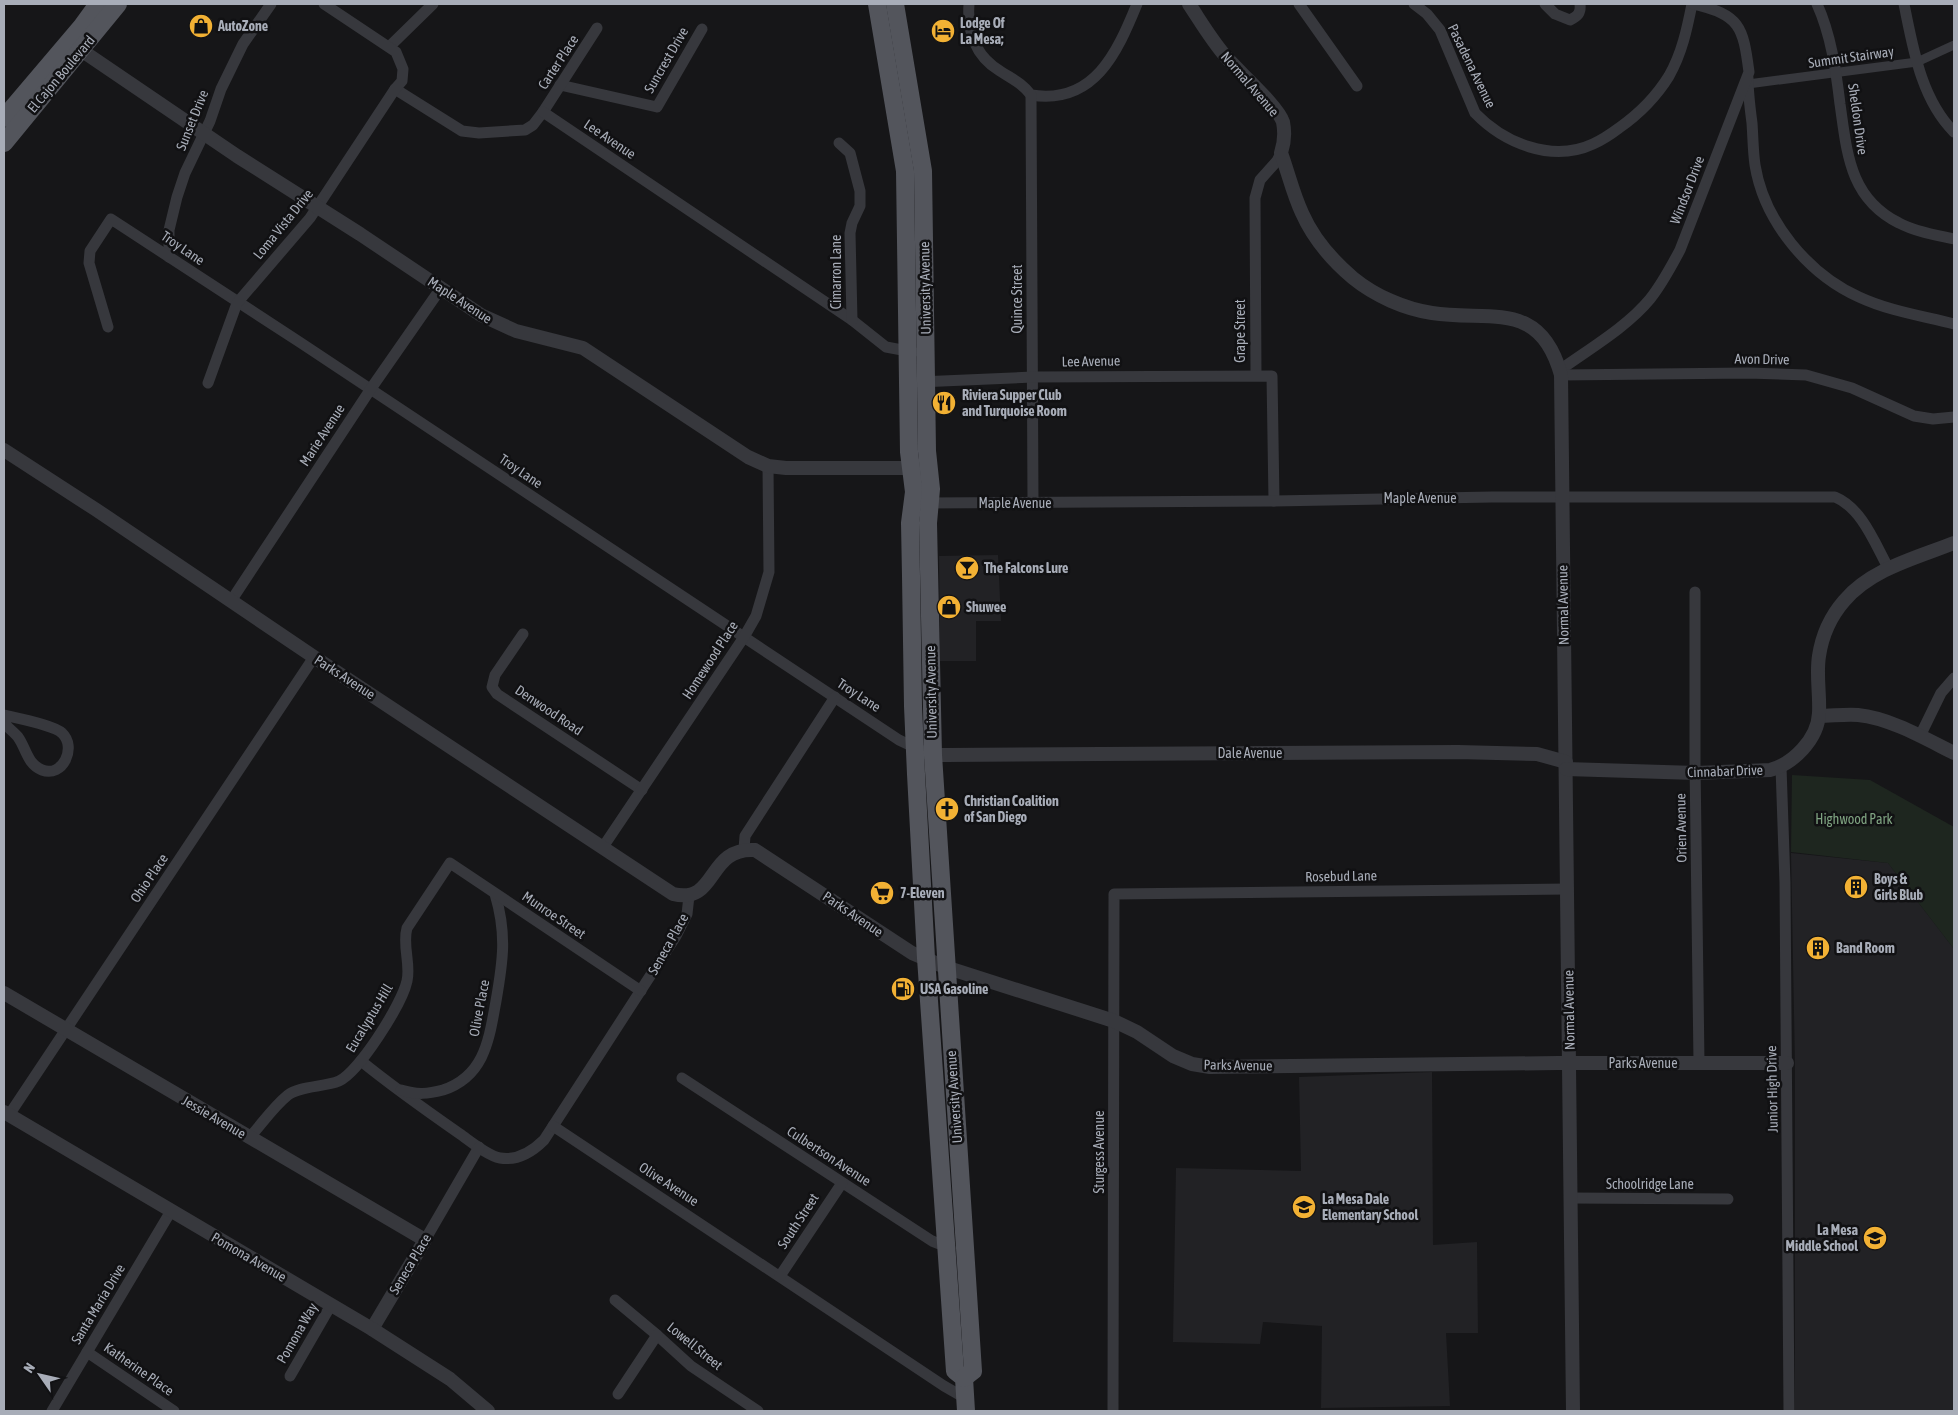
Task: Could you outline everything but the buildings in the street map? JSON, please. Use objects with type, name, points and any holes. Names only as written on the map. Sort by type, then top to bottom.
[{"type":"main road","name":"El Cajon Boulevard","points":[[4,118],[82,26],[98,4]]},
{"type":"main road","name":"El Cajon Boulevard","points":[[4,143],[118,4]]},
{"type":"main road","name":"University Avenue","points":[[877,4],[905,172],[908,382],[911,468],[914,492],[910,523],[914,747],[926,958],[954,1371],[964,1378]]},
{"type":"main road","name":"University Avenue","points":[[895,4],[923,171],[926,382],[931,504],[928,523],[928,586],[932,755],[972,1372],[964,1378]]},
{"type":"main road","name":"University Avenue","points":[[964,1378],[966,1404]]},
{"type":"street","name":"Sunset Drive","points":[[169,257],[170,230],[177,197],[185,173],[204,134],[220,89],[243,44],[270,4]]},
{"type":"street","points":[[324,4],[390,46],[396,52],[402,69],[402,81],[395,89],[462,130],[479,132],[525,130],[533,125],[543,112]]},
{"type":"street","points":[[390,46],[433,4]]},
{"type":"street","points":[[968,4],[968,26],[977,48],[987,62],[1002,73],[1023,84],[1031,95],[1042,96],[1060,95],[1077,89],[1092,80],[1110,61],[1137,4]]},
{"type":"street","name":"Normal Avenue","points":[[1189,4],[1227,58],[1275,110],[1282,122],[1284,143],[1281,153],[1302,213],[1330,256],[1354,279],[1394,302],[1425,311],[1505,317],[1523,322],[1540,334],[1556,356],[1560,372],[1568,889],[1573,1411]]},
{"type":"street","points":[[1299,4],[1357,86]]},
{"type":"street","name":"Pasadena Avenue","points":[[1414,4],[1427,14],[1440,30],[1475,113],[1502,135],[1517,143],[1534,148],[1557,151],[1593,145],[1626,123],[1651,100],[1669,76],[1678,57],[1686,36],[1693,4]]},
{"type":"street","points":[[1545,4],[1555,14],[1570,20],[1578,16],[1581,11],[1580,4]]},
{"type":"street","name":"Windsor Drive","points":[[1560,372],[1634,316],[1650,300],[1666,277],[1680,250],[1749,72],[1745,41],[1735,22],[1718,10],[1693,4]]},
{"type":"street","name":"Sheldon Drive","points":[[1817,4],[1825,20],[1836,73],[1849,162],[1864,194],[1880,211],[1899,223],[1920,231],[1954,239]]},
{"type":"street","points":[[1904,4],[1917,62],[1926,86],[1938,111],[1954,132]]},
{"type":"street","name":"Carter Place","points":[[543,112],[597,28]]},
{"type":"street","name":"Suncrest Drive","points":[[560,85],[657,107],[702,29]]},
{"type":"street","name":"Summit Stairway","points":[[1748,84],[1917,62],[1954,45]]},
{"type":"street","name":"Maple Avenue","points":[[81,50],[237,156],[318,206],[495,323],[516,331],[584,348],[733,448],[768,466],[786,468],[929,468]]},
{"type":"street","points":[[1749,72],[1748,84],[1755,166],[1773,215],[1799,253],[1828,279],[1858,297],[1886,307],[1954,324]]},
{"type":"street","name":"Loma Vista Drive","points":[[208,383],[237,302],[318,206],[395,89]]},
{"type":"street","name":"Quince Street","points":[[1031,95],[1033,503]]},
{"type":"street","name":"Lee Avenue","points":[[543,112],[852,320],[886,347],[908,352],[926,351]]},
{"type":"street","name":"Cimarron Lane","points":[[839,142],[850,153],[860,191],[860,206],[852,223],[850,233],[852,320]]},
{"type":"street","name":"Grape Street","points":[[1274,501],[1272,376],[1256,375],[1255,198],[1260,180],[1281,153]]},
{"type":"street","name":"Troy Lane","points":[[108,327],[89,263],[90,251],[111,219],[899,740],[914,747]]},
{"type":"street","name":"Marie Avenue","points":[[231,601],[370,390],[441,288]]},
{"type":"street","name":"Avon Drive","points":[[1560,372],[1806,375],[1852,388],[1914,416],[1933,419],[1954,417]]},
{"type":"street","name":"Lee Avenue","points":[[908,382],[1033,377],[1256,375]]},
{"type":"street","name":"Parks Avenue","points":[[4,450],[95,508],[314,657],[673,894],[689,896]]},
{"type":"street","name":"Homewood Place","points":[[603,847],[744,637],[756,616],[770,572],[768,466]]},
{"type":"street","name":"Maple Avenue","points":[[912,503],[1274,501],[1422,498],[1835,497],[1846,502],[1857,512],[1889,569]]},
{"type":"street","name":"Cinnabar Drive","points":[[1566,765],[1696,773],[1770,770],[1781,767],[1792,760],[1805,746],[1819,716],[1818,658],[1824,634],[1843,602],[1871,578],[1954,543]]},
{"type":"street","name":"Orien Avenue","points":[[1695,592],[1699,1064]]},
{"type":"street","name":"Denwood Road","points":[[523,634],[495,675],[492,687],[497,694],[642,790]]},
{"type":"street","name":"Ohio Place","points":[[6,1114],[65,1030],[314,657]]},
{"type":"street","points":[[1920,736],[1941,693],[1954,678]]},
{"type":"street","points":[[744,849],[745,836],[835,697]]},
{"type":"street","points":[[4,715],[59,730],[66,738],[69,747],[65,762],[52,770],[41,770],[30,762],[18,737],[4,723]]},
{"type":"street","points":[[1819,716],[1858,715],[1882,721],[1920,736],[1954,753]]},
{"type":"street","points":[[914,747],[932,755]]},
{"type":"street","name":"Dale Avenue","points":[[932,755],[1458,752],[1537,754],[1566,765]]},
{"type":"street","name":"Junior High Drive","points":[[1781,767],[1785,883],[1789,1411]]},
{"type":"street","name":"Parks Avenue","points":[[744,849],[755,850],[912,953],[945,967],[1114,1022],[1137,1032],[1173,1056],[1192,1064],[1210,1067],[1570,1062],[1787,1063]]},
{"type":"street","name":"Seneca Place","points":[[553,1126],[641,992],[687,914],[689,896],[702,890],[721,862],[729,855],[744,849]]},
{"type":"street","name":"Munroe Street","points":[[450,863],[641,992]]},
{"type":"street","name":"Eucalyptus Hill","points":[[249,1138],[288,1094],[340,1081],[350,1074],[361,1062],[400,1001],[407,980],[404,938],[407,928],[450,863]]},
{"type":"street","name":"Rosebud Lane","points":[[1114,894],[1568,889]]},
{"type":"street","name":"Olive Place","points":[[397,1090],[427,1094],[449,1088],[466,1078],[479,1063],[490,1035],[504,948],[501,913],[496,894]]},
{"type":"street","name":"Sturgess Avenue","points":[[1113,1411],[1114,894]]},
{"type":"street","name":"Jessie Avenue","points":[[4,993],[425,1240]]},
{"type":"street","points":[[361,1062],[397,1090],[479,1147],[499,1158],[516,1158],[532,1152],[544,1140],[553,1126]]},
{"type":"street","name":"Culbertson Avenue","points":[[682,1078],[932,1241],[946,1248],[964,1250]]},
{"type":"street","name":"Pomona Avenue","points":[[6,1114],[434,1367],[488,1411]]},
{"type":"street","name":"Olive Avenue","points":[[553,1126],[944,1386],[966,1404]]},
{"type":"street","name":"Seneca Place","points":[[372,1329],[479,1147]]},
{"type":"street","name":"South Street","points":[[780,1276],[842,1183]]},
{"type":"street","name":"Schoolridge Lane","points":[[1571,1198],[1728,1199]]},
{"type":"street","name":"Santa Maria Drive","points":[[52,1411],[171,1212]]},
{"type":"street","name":"Lowell Street","points":[[615,1300],[691,1366],[758,1411]]},
{"type":"street","name":"Pomona Way","points":[[290,1376],[330,1305]]},
{"type":"street","points":[[618,1394],[657,1335]]},
{"type":"street","name":"Katherine Place","points":[[88,1352],[174,1411]]},
{"type":"shaded area","points":[[998,555],[1001,621],[976,621],[976,661],[940,661],[939,556]]},
{"type":"shaded area","name":"La Mesa Middle School","points":[[1791,853],[1888,863],[1954,949],[1954,1411],[1795,1411],[1795,1066]]},
{"type":"shaded area","name":"La Mesa Dale Elementary School","points":[[1432,1072],[1433,1245],[1477,1242],[1478,1333],[1446,1333],[1450,1406],[1321,1408],[1322,1326],[1263,1322],[1260,1344],[1173,1342],[1176,1168],[1301,1171],[1299,1077]]},
{"type":"green space","name":"Highwood Park","points":[[1792,775],[1870,780],[1954,827],[1954,949],[1888,863],[1791,852]]},
{"type":"place","name":"AutoZone","points":[[201,26]]},
{"type":"place","name":"Lodge Of La Mesa;","points":[[943,31]]},
{"type":"place","name":"Riviera Supper Club and Turquoise Room","points":[[944,403]]},
{"type":"place","name":"The Falcons Lure","points":[[967,568]]},
{"type":"place","name":"Shuwee","points":[[949,607]]},
{"type":"place","name":"Christian Coalition of San Diego","points":[[947,809]]},
{"type":"place","name":"Boys & Girls Blub","points":[[1856,887]]},
{"type":"place","name":"7-Eleven","points":[[882,893]]},
{"type":"place","name":"Band Room","points":[[1818,948]]},
{"type":"place","name":"USA Gasoline","points":[[903,989]]},
{"type":"place","name":"La Mesa Dale Elementary School","points":[[1304,1207]]},
{"type":"place","name":"La Mesa Middle School","points":[[1875,1238]]}]
